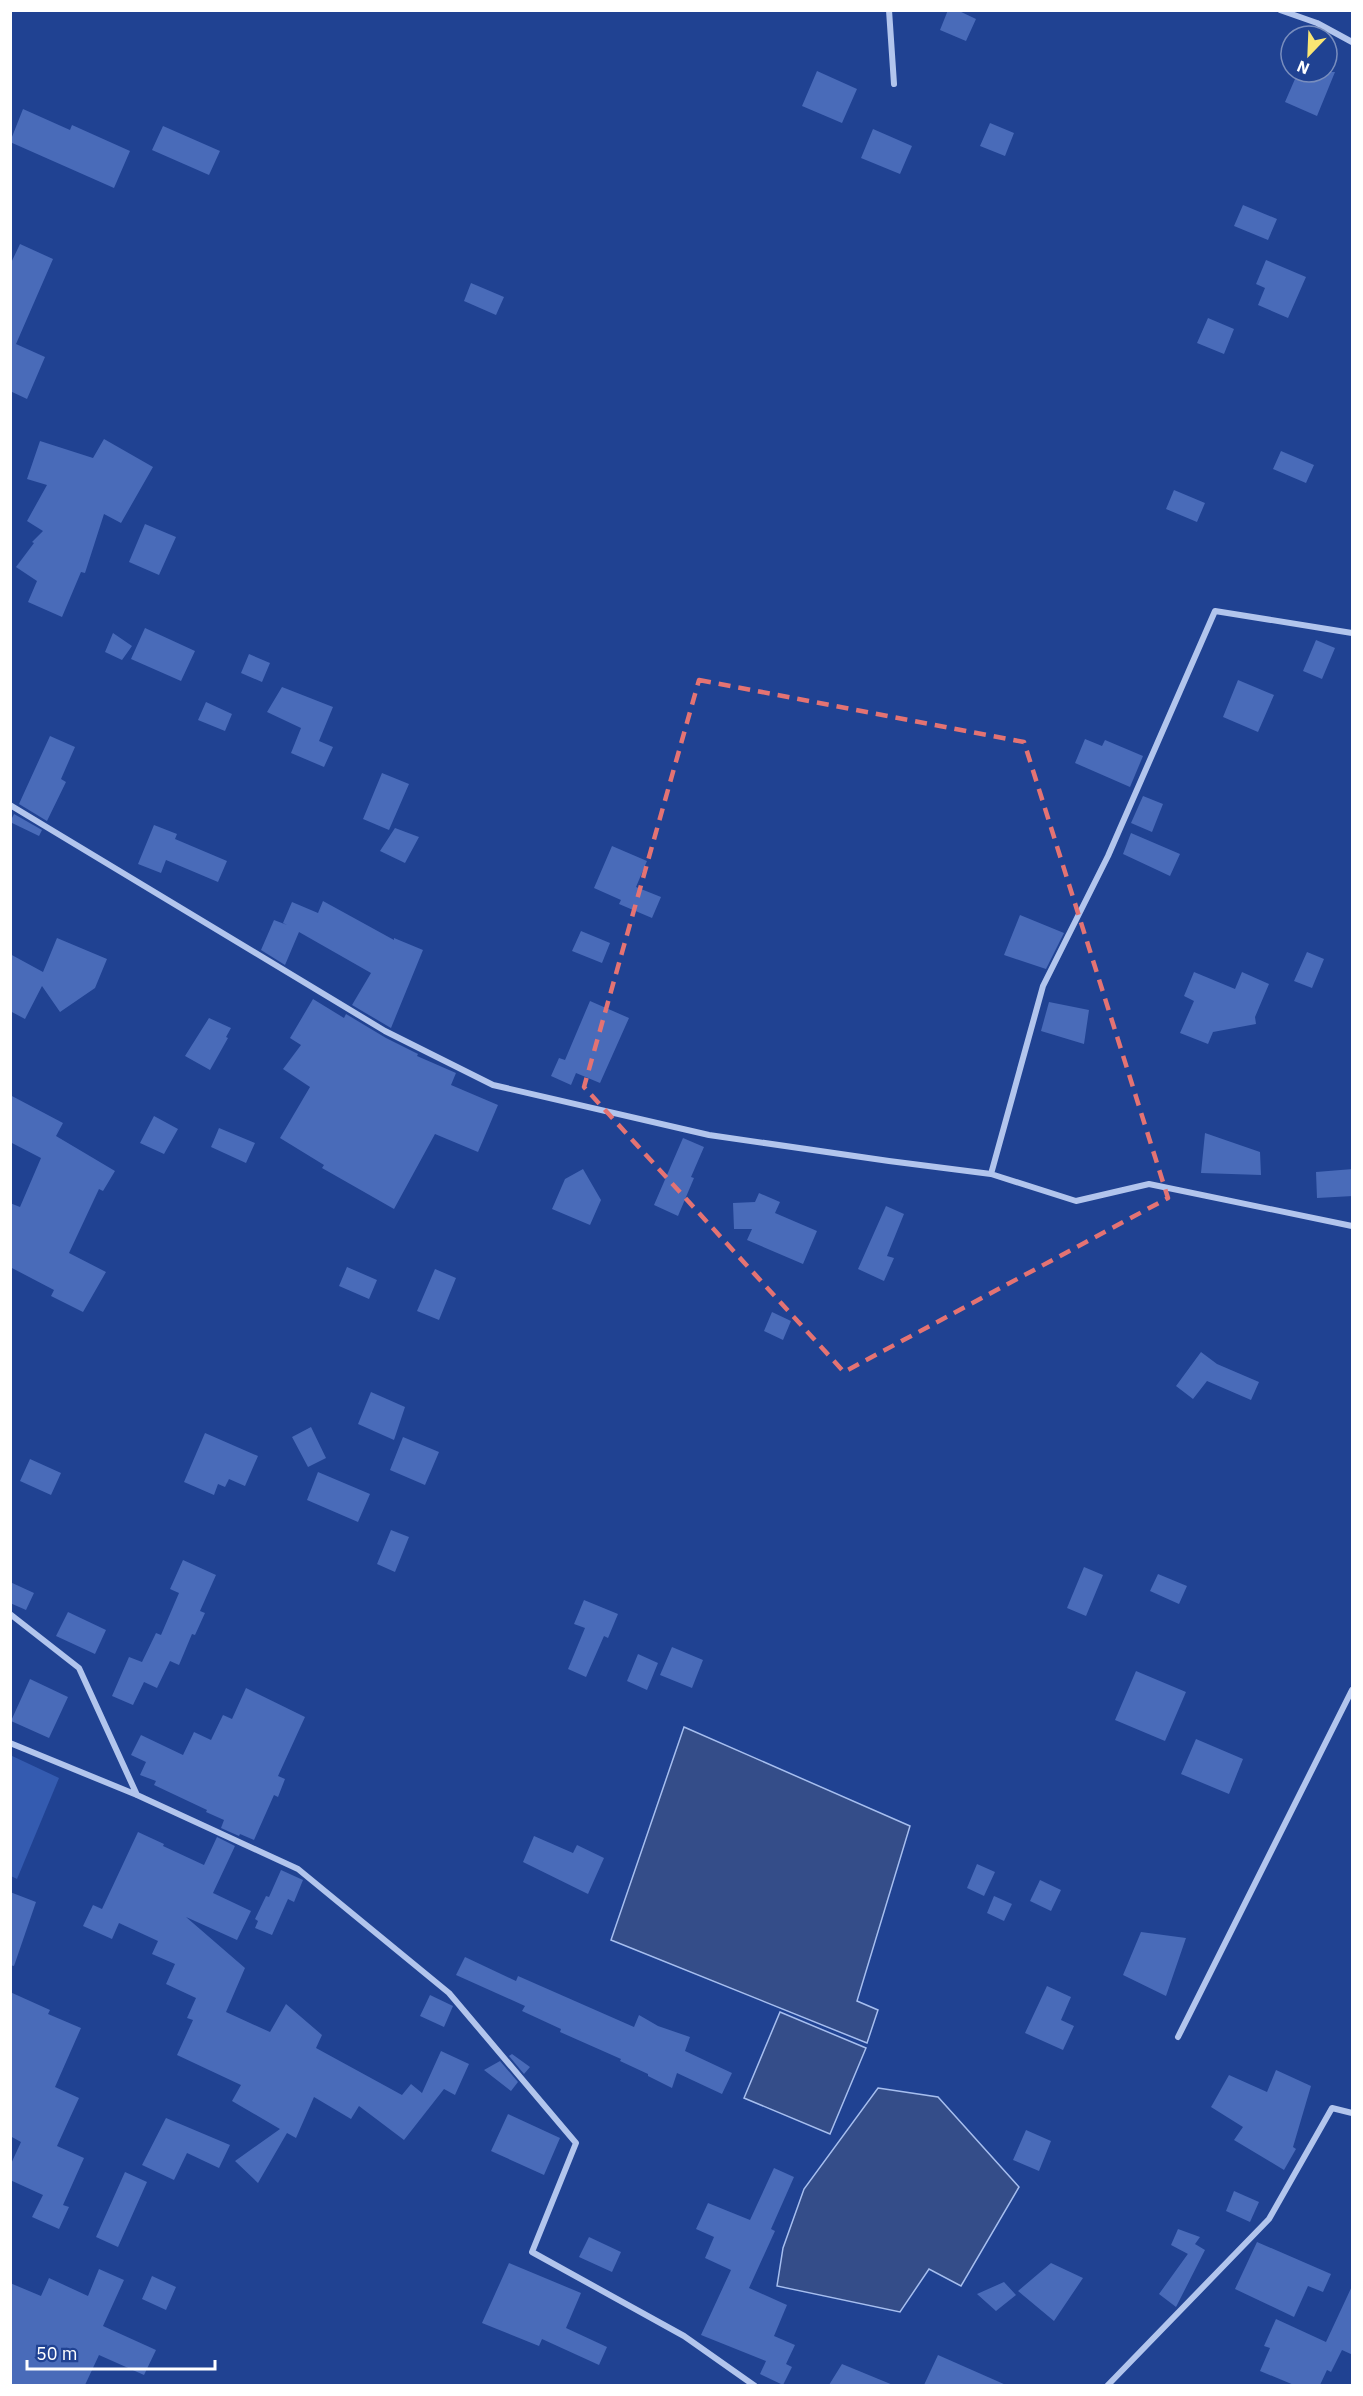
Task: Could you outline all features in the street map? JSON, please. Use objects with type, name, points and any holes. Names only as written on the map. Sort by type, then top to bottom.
[{"type":"street","points":[[889,10],[894,84]]},
{"type":"street","points":[[1280,10],[1317,23],[1353,42]]},
{"type":"street","points":[[991,1174],[1043,986],[1108,856],[1215,611],[1353,633]]},
{"type":"street","points":[[10,805],[385,1031],[493,1085],[709,1135],[991,1174],[1076,1201],[1149,1184],[1353,1226]]},
{"type":"street","points":[[10,1614],[80,1668],[137,1795]]},
{"type":"street","points":[[1178,2037],[1353,1690]]},
{"type":"street","points":[[10,1743],[137,1795],[298,1869],[448,1993],[576,2144],[532,2252],[684,2336],[755,2385]]},
{"type":"street","points":[[1107,2385],[1269,2219],[1332,2108],[1353,2113]]},
{"type":"highlighted area","points":[[699,680],[1024,742],[1168,1198],[844,1372],[584,1087]]},
{"type":"shaded area","points":[[684,1727],[910,1826],[857,2001],[878,2010],[867,2043],[611,1940]]},
{"type":"shaded area","points":[[10,1755],[59,1778],[17,1879],[11,1876]]},
{"type":"shaded area","points":[[780,2012],[866,2048],[830,2134],[744,2098]]},
{"type":"shaded area","points":[[878,2088],[938,2097],[1019,2187],[961,2286],[929,2269],[900,2312],[777,2286],[783,2248],[804,2189]]},
{"type":"building","points":[[948,10],[957,10],[976,19],[966,41],[940,30]]},
{"type":"building","points":[[817,71],[857,89],[842,123],[802,106]]},
{"type":"building","points":[[1293,84],[1330,84],[1317,116],[1285,102]]},
{"type":"building","points":[[23,109],[70,130],[72,125],[130,151],[114,188],[10,142]]},
{"type":"building","points":[[990,123],[1014,133],[1005,156],[980,146]]},
{"type":"building","points":[[163,126],[220,151],[209,175],[152,150]]},
{"type":"building","points":[[873,129],[912,146],[900,174],[861,158]]},
{"type":"building","points":[[1243,205],[1277,219],[1268,240],[1234,226]]},
{"type":"building","points":[[20,244],[53,259],[16,344],[45,357],[27,399],[10,391],[10,265]]},
{"type":"building","points":[[1266,260],[1306,277],[1288,318],[1258,305],[1265,288],[1256,284]]},
{"type":"building","points":[[471,283],[504,297],[496,315],[464,301]]},
{"type":"building","points":[[1208,318],[1234,329],[1224,354],[1197,343]]},
{"type":"building","points":[[104,439],[153,467],[121,523],[104,514],[85,573],[81,572],[62,617],[28,602],[37,581],[16,567],[34,543],[32,542],[43,531],[27,521],[47,485],[27,479],[40,441],[93,458]]},
{"type":"building","points":[[1281,451],[1314,465],[1306,483],[1273,469]]},
{"type":"building","points":[[1174,490],[1205,503],[1197,522],[1166,509]]},
{"type":"building","points":[[145,524],[176,537],[159,575],[129,562]]},
{"type":"building","points":[[145,628],[195,651],[181,681],[131,659]]},
{"type":"building","points":[[113,633],[132,646],[122,660],[105,652]]},
{"type":"building","points":[[1316,640],[1335,648],[1322,679],[1303,671]]},
{"type":"building","points":[[249,654],[270,663],[262,682],[241,673]]},
{"type":"building","points":[[1238,680],[1274,695],[1258,732],[1223,717]]},
{"type":"building","points":[[282,687],[333,707],[319,741],[333,747],[324,767],[291,753],[301,728],[267,712]]},
{"type":"building","points":[[206,702],[232,714],[225,731],[198,720]]},
{"type":"building","points":[[50,736],[75,747],[61,779],[66,782],[47,821],[19,804]]},
{"type":"building","points":[[1085,739],[1102,746],[1105,740],[1143,756],[1130,787],[1075,763]]},
{"type":"building","points":[[382,773],[409,784],[389,830],[363,819]]},
{"type":"building","points":[[1143,796],[1163,804],[1152,832],[1131,823]]},
{"type":"building","points":[[14,814],[42,830],[39,836],[10,822]]},
{"type":"building","points":[[154,825],[177,834],[175,839],[227,861],[218,882],[166,860],[161,873],[138,864]]},
{"type":"building","points":[[395,828],[419,837],[405,863],[380,851]]},
{"type":"building","points":[[1131,833],[1180,854],[1170,876],[1123,854]]},
{"type":"building","points":[[612,846],[647,861],[636,887],[661,897],[652,918],[619,904],[621,900],[594,888]]},
{"type":"building","points":[[323,901],[394,940],[394,938],[423,950],[391,1028],[352,1005],[371,973],[299,932],[285,965],[261,950],[274,920],[287,925],[283,923],[292,902],[318,913]]},
{"type":"building","points":[[1020,915],[1064,933],[1046,969],[1004,955]]},
{"type":"building","points":[[581,931],[610,943],[602,963],[572,951]]},
{"type":"building","points":[[57,938],[107,959],[95,988],[60,1012],[42,986],[25,1019],[10,1011],[10,954],[43,972]]},
{"type":"building","points":[[1307,952],[1324,959],[1312,988],[1294,981]]},
{"type":"building","points":[[1194,972],[1235,989],[1242,972],[1269,984],[1255,1017],[1256,1024],[1213,1032],[1208,1044],[1180,1033],[1194,1001],[1184,996]]},
{"type":"building","points":[[313,999],[344,1018],[346,1014],[418,1054],[417,1056],[456,1073],[451,1085],[498,1105],[478,1152],[435,1134],[394,1209],[322,1168],[324,1165],[280,1138],[310,1087],[283,1069],[301,1045],[290,1038]]},
{"type":"building","points":[[590,1001],[629,1018],[600,1083],[576,1073],[571,1085],[551,1076],[559,1058],[565,1060]]},
{"type":"building","points":[[1049,1002],[1089,1010],[1084,1044],[1041,1031]]},
{"type":"building","points":[[209,1018],[231,1028],[210,1070],[185,1056]]},
{"type":"building","points":[[10,1095],[63,1123],[56,1136],[115,1171],[103,1191],[99,1189],[69,1253],[106,1272],[83,1312],[51,1296],[54,1290],[10,1267],[10,1203],[20,1207],[41,1158],[10,1142]]},
{"type":"building","points":[[154,1116],[178,1129],[164,1154],[140,1143]]},
{"type":"building","points":[[219,1128],[255,1143],[246,1163],[211,1147]]},
{"type":"building","points":[[1205,1133],[1260,1152],[1261,1175],[1201,1173]]},
{"type":"building","points":[[683,1138],[704,1147],[678,1216],[654,1205]]},
{"type":"building","points":[[583,1169],[601,1200],[590,1225],[552,1209],[565,1179]]},
{"type":"building","points":[[1353,1169],[1353,1196],[1317,1198],[1316,1172]]},
{"type":"building","points":[[759,1193],[780,1202],[775,1213],[817,1231],[803,1264],[747,1240],[752,1229],[734,1229],[733,1203],[755,1202]]},
{"type":"building","points":[[886,1206],[904,1214],[887,1256],[894,1258],[884,1281],[858,1269]]},
{"type":"building","points":[[347,1267],[377,1280],[369,1299],[339,1286]]},
{"type":"building","points":[[435,1269],[456,1278],[439,1320],[417,1311]]},
{"type":"building","points":[[772,1312],[791,1321],[783,1340],[764,1331]]},
{"type":"building","points":[[1201,1352],[1217,1364],[1259,1382],[1251,1400],[1207,1381],[1193,1399],[1176,1386]]},
{"type":"building","points":[[371,1392],[405,1407],[394,1440],[358,1424]]},
{"type":"building","points":[[311,1427],[326,1458],[308,1467],[292,1437]]},
{"type":"building","points":[[205,1433],[258,1456],[245,1486],[229,1479],[225,1487],[218,1484],[214,1495],[184,1482]]},
{"type":"building","points":[[403,1437],[439,1452],[425,1485],[390,1470]]},
{"type":"building","points":[[30,1459],[61,1473],[51,1495],[20,1481]]},
{"type":"building","points":[[318,1472],[370,1494],[358,1522],[307,1500]]},
{"type":"building","points":[[391,1530],[409,1537],[395,1572],[377,1564]]},
{"type":"building","points":[[183,1560],[216,1575],[200,1611],[205,1613],[195,1635],[192,1634],[179,1665],[170,1661],[157,1688],[144,1682],[133,1705],[112,1696],[129,1657],[142,1662],[156,1633],[161,1635],[179,1593],[170,1589]]},
{"type":"building","points":[[1084,1567],[1103,1575],[1086,1616],[1067,1608]]},
{"type":"building","points":[[1158,1574],[1187,1586],[1179,1604],[1150,1591]]},
{"type":"building","points":[[10,1582],[34,1593],[26,1610],[10,1603]]},
{"type":"building","points":[[584,1600],[618,1614],[608,1638],[604,1636],[586,1677],[568,1669],[585,1628],[574,1624]]},
{"type":"building","points":[[68,1612],[106,1630],[95,1654],[56,1636]]},
{"type":"building","points":[[672,1647],[703,1660],[692,1688],[660,1675]]},
{"type":"building","points":[[638,1654],[658,1663],[647,1690],[627,1681]]},
{"type":"building","points":[[1136,1671],[1186,1692],[1165,1741],[1115,1720]]},
{"type":"building","points":[[30,1679],[68,1697],[49,1738],[11,1721]]},
{"type":"building","points":[[246,1688],[305,1717],[278,1776],[285,1779],[278,1797],[274,1795],[254,1840],[221,1828],[224,1820],[154,1785],[156,1781],[140,1775],[146,1762],[131,1755],[141,1735],[183,1755],[194,1732],[211,1740],[223,1715],[232,1719]]},
{"type":"building","points":[[1196,1739],[1243,1759],[1229,1794],[1181,1774]]},
{"type":"building","points":[[138,1832],[204,1865],[217,1837],[235,1846],[213,1893],[251,1911],[237,1940],[186,1917],[245,1968],[226,2012],[270,2032],[286,2004],[322,2035],[316,2048],[402,2095],[411,2084],[422,2093],[441,2051],[469,2064],[455,2095],[444,2089],[404,2140],[359,2106],[351,2119],[314,2097],[296,2138],[287,2133],[258,2183],[235,2161],[280,2129],[232,2101],[241,2085],[177,2055],[193,2020],[187,2018],[196,1998],[166,1984],[175,1964],[152,1954],[158,1941],[119,1923],[112,1939],[83,1926],[93,1905],[102,1909]]},
{"type":"building","points":[[534,1836],[573,1853],[577,1845],[604,1858],[588,1894],[523,1862]]},
{"type":"building","points":[[977,1864],[995,1872],[984,1896],[967,1888]]},
{"type":"building","points":[[281,1870],[303,1880],[294,1902],[288,1899],[272,1935],[255,1928],[258,1921],[255,1919],[266,1896],[269,1897]]},
{"type":"building","points":[[1040,1880],[1061,1890],[1051,1911],[1030,1901]]},
{"type":"building","points":[[10,1892],[36,1902],[14,1966],[10,1965]]},
{"type":"building","points":[[994,1896],[1012,1904],[1004,1921],[987,1913]]},
{"type":"building","points":[[1141,1932],[1186,1938],[1166,1996],[1123,1975]]},
{"type":"building","points":[[465,1957],[516,1981],[518,1976],[634,2027],[639,2015],[658,2026],[690,2037],[685,2051],[732,2073],[722,2094],[677,2073],[672,2088],[620,2061],[621,2059],[560,2032],[561,2029],[522,2011],[525,2006],[456,1975]]},
{"type":"building","points":[[1047,1986],[1071,1997],[1061,2020],[1074,2026],[1063,2050],[1025,2033]]},
{"type":"building","points":[[10,1992],[50,2010],[48,2014],[81,2028],[55,2087],[79,2098],[57,2146],[84,2158],[63,2205],[69,2207],[59,2229],[32,2217],[43,2195],[10,2180],[10,2166],[21,2142],[10,2136]]},
{"type":"building","points":[[430,1995],[453,2006],[444,2027],[420,2016]]},
{"type":"building","points":[[512,2054],[530,2067],[524,2074],[509,2056]]},
{"type":"building","points":[[500,2061],[518,2082],[511,2091],[484,2070]]},
{"type":"building","points":[[1276,2070],[1311,2086],[1293,2147],[1296,2149],[1284,2170],[1234,2140],[1243,2127],[1211,2107],[1229,2075],[1267,2092]]},
{"type":"building","points":[[508,2114],[560,2138],[544,2175],[491,2151]]},
{"type":"building","points":[[166,2118],[230,2145],[219,2168],[187,2153],[174,2180],[142,2165]]},
{"type":"building","points":[[1026,2130],[1051,2141],[1039,2171],[1013,2160]]},
{"type":"building","points":[[774,2168],[794,2177],[771,2229],[775,2231],[749,2288],[787,2305],[774,2336],[795,2345],[786,2364],[792,2367],[783,2385],[760,2374],[766,2361],[701,2335],[731,2270],[705,2258],[714,2237],[696,2229],[708,2203],[750,2220]]},
{"type":"building","points":[[125,2172],[147,2182],[118,2247],[96,2237]]},
{"type":"building","points":[[1234,2191],[1259,2202],[1250,2222],[1226,2211]]},
{"type":"building","points":[[1178,2229],[1200,2237],[1188,2254],[1171,2245]]},
{"type":"building","points":[[589,2237],[621,2252],[612,2272],[579,2257]]},
{"type":"building","points":[[1257,2242],[1331,2274],[1323,2292],[1308,2286],[1294,2317],[1235,2289]]},
{"type":"building","points":[[1195,2244],[1205,2250],[1176,2307],[1159,2294]]},
{"type":"building","points":[[509,2263],[581,2293],[566,2328],[607,2347],[599,2365],[542,2339],[539,2346],[482,2323]]},
{"type":"building","points":[[1051,2263],[1083,2278],[1054,2321],[1018,2291]]},
{"type":"building","points":[[99,2269],[124,2280],[103,2326],[156,2350],[144,2375],[99,2355],[85,2385],[10,2385],[10,2283],[41,2296],[49,2278],[88,2296]]},
{"type":"building","points":[[152,2276],[176,2287],[166,2310],[142,2299]]},
{"type":"building","points":[[1004,2282],[1016,2295],[996,2311],[977,2294]]},
{"type":"building","points":[[1353,2284],[1353,2355],[1342,2350],[1331,2372],[1327,2370],[1320,2385],[1294,2385],[1260,2371],[1270,2348],[1264,2346],[1276,2319],[1326,2342]]},
{"type":"building","points":[[938,2355],[1006,2385],[924,2385]]},
{"type":"building","points":[[842,2364],[893,2385],[829,2385]]}]
